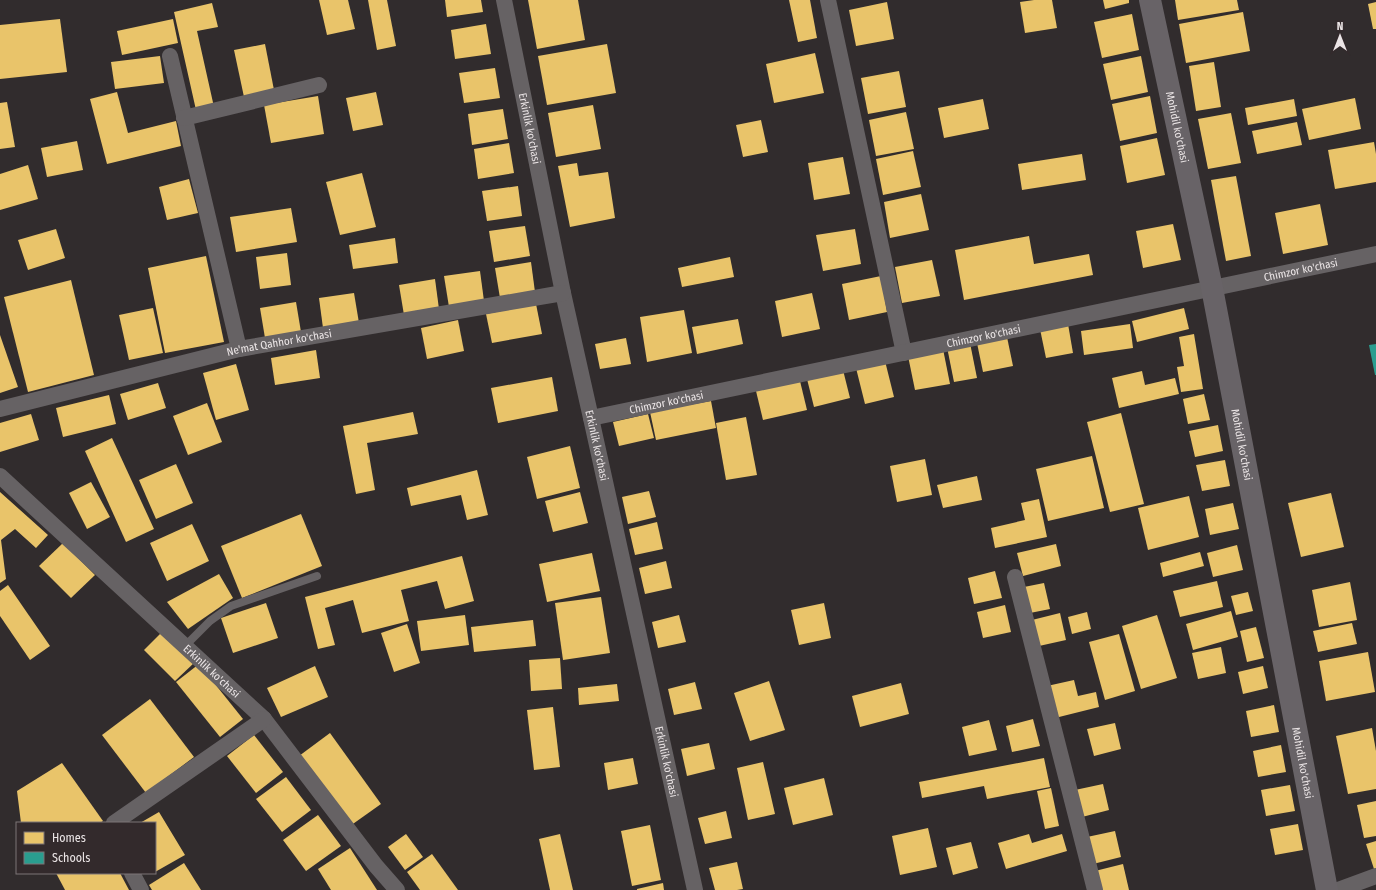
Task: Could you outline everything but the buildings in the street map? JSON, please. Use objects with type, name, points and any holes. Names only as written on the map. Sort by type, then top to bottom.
[{"type":"street","name":"Erkinlik ko'chasi","points":[[504,0],[563,293],[695,890]]},
{"type":"street","points":[[828,0],[904,354]]},
{"type":"street","name":"Mohidil ko'chasi","points":[[1150,0],[1212,288],[1327,890]]},
{"type":"street","points":[[170,56],[239,349]]},
{"type":"street","points":[[184,118],[318,85]]},
{"type":"street","name":"Chimzor ko'chasi","points":[[591,418],[904,354],[1376,254]]},
{"type":"street","name":"Ne'mat Qahhor ko'chasi","points":[[0,409],[239,349],[563,293]]},
{"type":"street","name":"Erkinlik ko'chasi","points":[[0,476],[264,719],[376,866],[397,890]]},
{"type":"street","points":[[1015,577],[1095,890]]},
{"type":"street","points":[[115,822],[264,719]]},
{"type":"street","points":[[133,874],[141,890]]},
{"type":"street","points":[[1338,890],[1376,876]]},
{"type":"lane","points":[[184,646],[210,621],[231,606],[317,576]]}]
